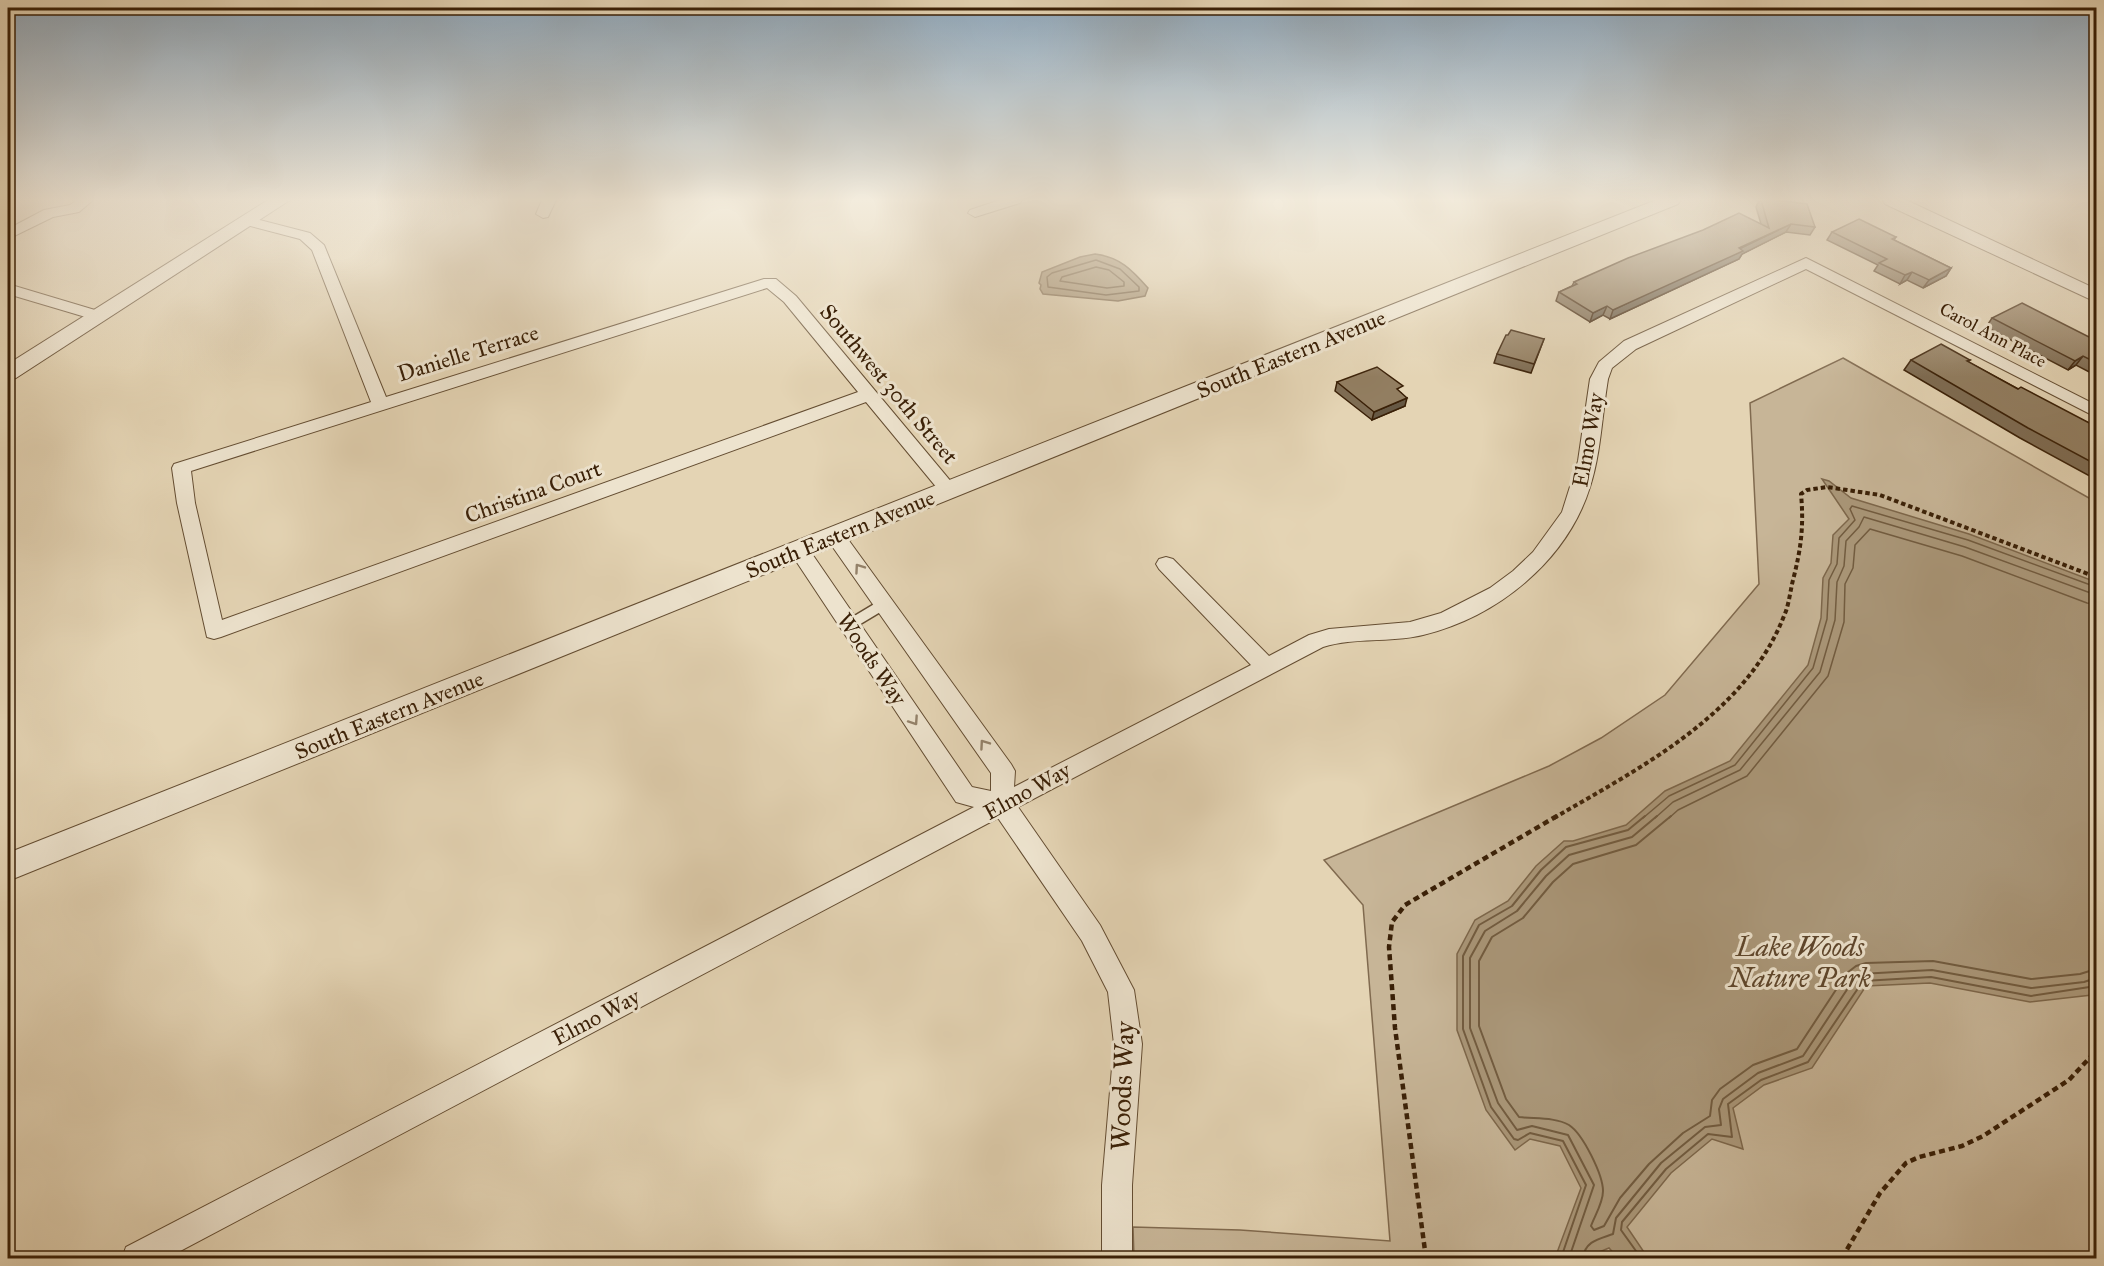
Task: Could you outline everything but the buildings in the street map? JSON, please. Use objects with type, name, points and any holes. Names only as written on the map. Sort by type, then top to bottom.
[{"type":"street","points":[[8,374],[188,259]]},
{"type":"street","points":[[323,259],[380,404]]},
{"type":"street","name":"South Eastern Avenue","points":[[8,867],[1525,259]]},
{"type":"street","points":[[2018,259],[2097,296]]},
{"type":"street","name":"Carol Ann Place","points":[[1806,262],[2097,412]]},
{"type":"street","name":"Elmo Way","points":[[137,1258],[1266,667],[1334,634],[1409,630],[1453,616],[1486,599],[1523,574],[1550,547],[1569,516],[1581,488],[1599,379],[1605,366],[1630,345],[1806,262]]},
{"type":"street","name":"Southwest 30th Street","points":[[770,282],[789,299],[949,490]]},
{"type":"street","name":"Danielle Terrace","points":[[181,468],[770,282]]},
{"type":"street","points":[[8,289],[99,316]]},
{"type":"street","name":"Christina Court","points":[[181,468],[186,503],[214,631],[868,395]]},
{"type":"street","name":"Woods Way","points":[[835,536],[1003,771],[1002,804],[1091,933],[1121,990],[1128,1044],[1117,1185],[1116,1258]]},
{"type":"street","name":"Woods Way","points":[[799,550],[964,795],[1002,804]]},
{"type":"street","points":[[1166,564],[1266,667]]},
{"type":"lane","points":[[849,625],[884,603]]},
{"type":"path","points":[[1426,1258],[1395,1028],[1389,947],[1392,922],[1405,905],[1620,779],[1702,724],[1730,700],[1780,630],[1801,548],[1804,523],[1801,494],[1811,488],[1845,489],[1880,495],[2097,577]]},
{"type":"path","points":[[1842,1258],[1892,1176],[1904,1165],[1915,1158],[1962,1146],[1987,1134],[2072,1078],[2097,1052]]},
{"type":"green space","name":"Lake Woods Nature Park","points":[[1843,358],[2096,502],[2096,1258],[1134,1258],[1133,1227],[1240,1230],[1390,1241],[1363,905],[1324,860],[1549,766],[1601,738],[1665,695],[1759,584],[1750,403]]},
{"type":"water","points":[[1075,259],[1115,259],[1131,270],[1148,288],[1145,296],[1118,301],[1043,294],[1039,283],[1042,272]]},
{"type":"water","points":[[1822,479],[1829,481],[1851,498],[1969,534],[2096,582],[2096,988],[2092,995],[2030,1002],[1930,983],[1866,986],[1812,1068],[1764,1085],[1733,1108],[1743,1149],[1712,1139],[1671,1173],[1627,1227],[1648,1258],[1618,1258],[1609,1248],[1599,1252],[1596,1258],[1555,1258],[1581,1188],[1560,1146],[1530,1139],[1515,1150],[1486,1110],[1457,1030],[1457,954],[1475,920],[1508,901],[1536,866],[1564,841],[1573,841],[1626,825],[1665,791],[1730,761],[1808,665],[1821,618],[1823,578],[1831,563],[1833,535],[1849,519]]}]
